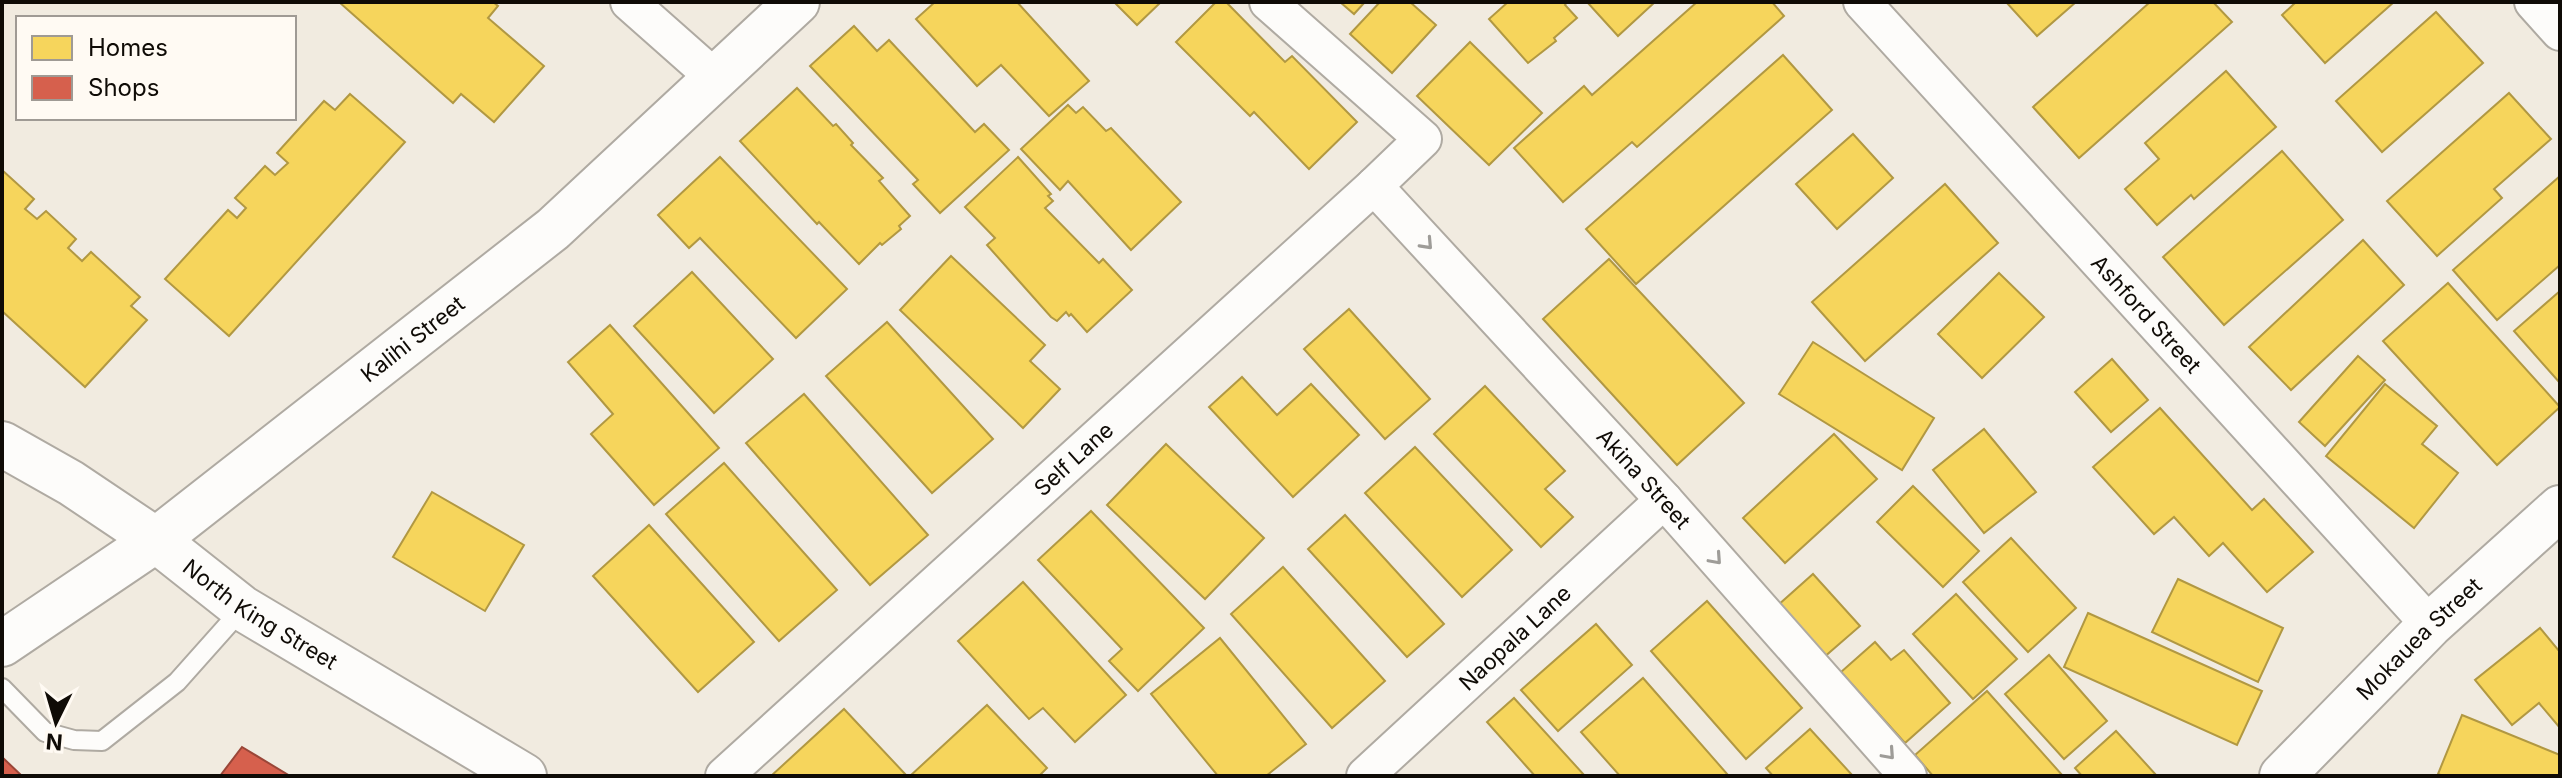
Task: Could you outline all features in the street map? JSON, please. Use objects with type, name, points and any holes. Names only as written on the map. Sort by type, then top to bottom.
[{"type":"main road","name":"Kalihi Street","points":[[2,644],[156,540],[553,229],[797,2]]},
{"type":"main road","name":"North King Street","points":[[2,444],[71,483],[156,540],[242,608],[524,776]]},
{"type":"main road","name":"Mokauea Street","points":[[2282,776],[2430,625],[2560,508]]},
{"type":"street","points":[[629,2],[716,79]]},
{"type":"street","name":"Self Lane","points":[[724,776],[1423,139],[1268,2]]},
{"type":"street","name":"Ashford Street","points":[[1862,2],[2430,625]]},
{"type":"street","points":[[2533,2],[2560,32]]},
{"type":"street","name":"Akina Street","points":[[1374,186],[1664,500],[1908,776]]},
{"type":"street","name":"Naopala Lane","points":[[1365,776],[1664,500]]},
{"type":"lane","points":[[2,688],[45,732],[74,740],[102,741],[177,682],[242,608]]},
{"type":"building: Homes","points":[[339,2],[493,2],[498,6],[488,18],[544,66],[494,122],[461,94],[453,103]]},
{"type":"building: Homes","points":[[935,2],[1017,2],[1089,81],[1049,116],[1001,65],[977,86],[916,19]]},
{"type":"building: Homes","points":[[1114,2],[1161,2],[1137,25]]},
{"type":"building: Homes","points":[[1216,2],[1226,2],[1285,62],[1292,56],[1357,122],[1309,169],[1254,112],[1250,116],[1176,42]]},
{"type":"building: Homes","points":[[1340,2],[1365,2],[1354,14]]},
{"type":"building: Homes","points":[[1380,2],[1410,2],[1436,25],[1392,73],[1350,34]]},
{"type":"building: Homes","points":[[1508,2],[1567,2],[1565,5],[1577,18],[1554,38],[1556,41],[1528,63],[1489,19]]},
{"type":"building: Homes","points":[[1587,2],[1655,2],[1618,36]]},
{"type":"building: Homes","points":[[1697,2],[1772,2],[1784,16],[1637,147],[1632,142],[1563,202],[1514,148],[1584,86],[1592,95]]},
{"type":"building: Homes","points":[[2006,2],[2076,2],[2037,36]]},
{"type":"building: Homes","points":[[2150,2],[2213,2],[2232,22],[2079,158],[2033,107]]},
{"type":"building: Homes","points":[[2296,2],[2394,2],[2325,63],[2282,15]]},
{"type":"building: Homes","points":[[2436,12],[2483,63],[2382,152],[2336,101]]},
{"type":"building: Homes","points":[[854,26],[877,51],[889,40],[975,132],[984,124],[1009,150],[940,213],[913,184],[918,180],[810,66]]},
{"type":"building: Homes","points":[[1470,42],[1542,113],[1489,165],[1417,96]]},
{"type":"building: Homes","points":[[1783,55],[1832,110],[1636,284],[1586,229]]},
{"type":"building: Homes","points":[[2226,71],[2276,127],[2194,199],[2191,195],[2157,225],[2125,189],[2159,159],[2145,143]]},
{"type":"building: Homes","points":[[797,88],[853,143],[851,145],[883,178],[879,181],[910,216],[899,226],[901,229],[882,245],[880,243],[859,264],[740,141]]},
{"type":"building: Homes","points":[[2509,93],[2551,139],[2494,189],[2502,198],[2437,256],[2387,201]]},
{"type":"building: Homes","points":[[350,94],[405,142],[229,336],[165,279],[228,210],[237,218],[246,208],[235,198],[265,166],[275,175],[288,163],[277,153],[324,101],[335,110]]},
{"type":"building: Homes","points":[[1068,105],[1076,113],[1083,107],[1106,131],[1111,128],[1181,202],[1131,250],[1068,181],[1060,190],[1021,149]]},
{"type":"building: Homes","points":[[1853,134],[1893,178],[1837,229],[1796,184]]},
{"type":"building: Homes","points":[[2282,151],[2343,220],[2224,325],[2163,257]]},
{"type":"building: Homes","points":[[720,157],[847,289],[796,338],[700,238],[689,248],[658,215]]},
{"type":"building: Homes","points":[[1018,157],[1051,194],[1048,196],[1053,201],[1045,208],[1099,263],[1103,259],[1132,290],[1087,332],[1071,314],[1069,316],[1066,312],[1057,321],[1051,317],[987,245],[995,238],[965,207]]},
{"type":"building: Homes","points":[[2,170],[34,199],[25,209],[37,219],[46,211],[76,239],[68,248],[82,261],[91,252],[140,297],[131,306],[147,320],[85,387],[2,311]]},
{"type":"building: Homes","points":[[2560,176],[2560,265],[2497,320],[2453,270]]},
{"type":"building: Homes","points":[[1945,184],[1998,243],[1865,361],[1812,302]]},
{"type":"building: Homes","points":[[2363,240],[2404,285],[2291,390],[2249,347]]},
{"type":"building: Homes","points":[[951,256],[1045,345],[1030,361],[1060,389],[1023,428],[900,310]]},
{"type":"building: Homes","points":[[1609,259],[1744,403],[1677,465],[1543,319]]},
{"type":"building: Homes","points":[[692,272],[773,359],[714,413],[634,326]]},
{"type":"building: Homes","points":[[1999,273],[2044,317],[1982,378],[1938,334]]},
{"type":"building: Homes","points":[[2448,283],[2560,407],[2497,465],[2383,341]]},
{"type":"building: Homes","points":[[2560,291],[2560,383],[2514,331]]},
{"type":"building: Homes","points":[[1349,309],[1430,399],[1385,439],[1304,349]]},
{"type":"building: Homes","points":[[887,322],[993,439],[932,493],[826,376]]},
{"type":"building: Homes","points":[[610,325],[719,448],[654,505],[591,434],[613,414],[568,362]]},
{"type":"building: Homes","points":[[1813,342],[1934,418],[1902,470],[1779,394]]},
{"type":"building: Homes","points":[[2358,356],[2385,380],[2325,446],[2299,422]]},
{"type":"building: Homes","points":[[2112,359],[2148,400],[2111,432],[2075,392]]},
{"type":"building: Homes","points":[[1242,377],[1277,415],[1311,384],[1359,435],[1293,497],[1209,407]]},
{"type":"building: Homes","points":[[2385,384],[2437,426],[2422,444],[2458,473],[2414,528],[2326,456]]},
{"type":"building: Homes","points":[[1485,386],[1565,471],[1545,489],[1573,517],[1541,547],[1434,434]]},
{"type":"building: Homes","points":[[804,394],[928,535],[870,585],[746,443]]},
{"type":"building: Homes","points":[[2160,408],[2252,510],[2264,499],[2313,552],[2267,592],[2223,543],[2209,556],[2174,517],[2154,534],[2093,467]]},
{"type":"building: Homes","points":[[1984,429],[2036,492],[1984,533],[1933,470]]},
{"type":"building: Homes","points":[[1834,434],[1877,479],[1785,563],[1743,518]]},
{"type":"building: Homes","points":[[1166,444],[1264,538],[1205,599],[1107,505]]},
{"type":"building: Homes","points":[[1415,447],[1512,550],[1462,597],[1365,493]]},
{"type":"building: Homes","points":[[724,463],[837,590],[779,641],[666,514]]},
{"type":"building: Homes","points":[[1913,486],[1979,551],[1943,587],[1877,522]]},
{"type":"building: Homes","points":[[432,492],[524,545],[485,611],[393,557]]},
{"type":"building: Homes","points":[[1091,511],[1204,628],[1138,691],[1109,661],[1122,649],[1038,560]]},
{"type":"building: Homes","points":[[1345,515],[1444,624],[1407,657],[1308,549]]},
{"type":"building: Homes","points":[[649,525],[754,642],[698,692],[593,576]]},
{"type":"building: Homes","points":[[2011,538],[2076,608],[2028,652],[1963,582]]},
{"type":"building: Homes","points":[[1283,567],[1385,681],[1332,728],[1231,614]]},
{"type":"building: Homes","points":[[1813,574],[1860,626],[1823,658],[1777,606]]},
{"type":"building: Homes","points":[[2178,579],[2283,628],[2258,682],[2152,632]]},
{"type":"building: Homes","points":[[1023,582],[1126,695],[1075,742],[1043,708],[1029,719],[958,641]]},
{"type":"building: Homes","points":[[1956,594],[2017,659],[1973,699],[1913,634]]},
{"type":"building: Homes","points":[[1707,601],[1802,708],[1746,759],[1651,651]]},
{"type":"building: Homes","points":[[2088,613],[2262,691],[2237,745],[2064,667]]},
{"type":"building: Homes","points":[[1596,624],[1632,665],[1558,731],[1521,690]]},
{"type":"building: Homes","points":[[2540,628],[2560,652],[2560,728],[2539,703],[2512,725],[2475,680]]},
{"type":"building: Homes","points":[[1220,638],[1306,744],[1266,776],[1218,776],[1151,694]]},
{"type":"building: Homes","points":[[1875,642],[1891,660],[1904,650],[1950,703],[1905,743],[1841,672]]},
{"type":"building: Homes","points":[[2049,655],[2107,721],[2064,759],[2005,694]]},
{"type":"building: Homes","points":[[1643,678],[1728,775],[1620,776],[1581,732]]},
{"type":"building: Homes","points":[[1987,691],[2063,776],[1933,776],[1915,755]]},
{"type":"building: Homes","points":[[1514,698],[1585,776],[1535,776],[1487,722]]},
{"type":"building: Homes","points":[[987,705],[1047,768],[1039,776],[910,776]]},
{"type":"building: Homes","points":[[844,709],[907,776],[771,776]]},
{"type":"building: Homes","points":[[2462,715],[2560,755],[2560,776],[2438,774]]},
{"type":"building: Homes","points":[[1810,729],[1853,776],[1773,776],[1766,768]]},
{"type":"building: Homes","points":[[2116,731],[2157,776],[2082,776],[2075,768]]},
{"type":"building: Shops","points":[[242,747],[290,776],[220,776]]},
{"type":"building: Shops","points":[[2,757],[22,776],[2,776]]}]
